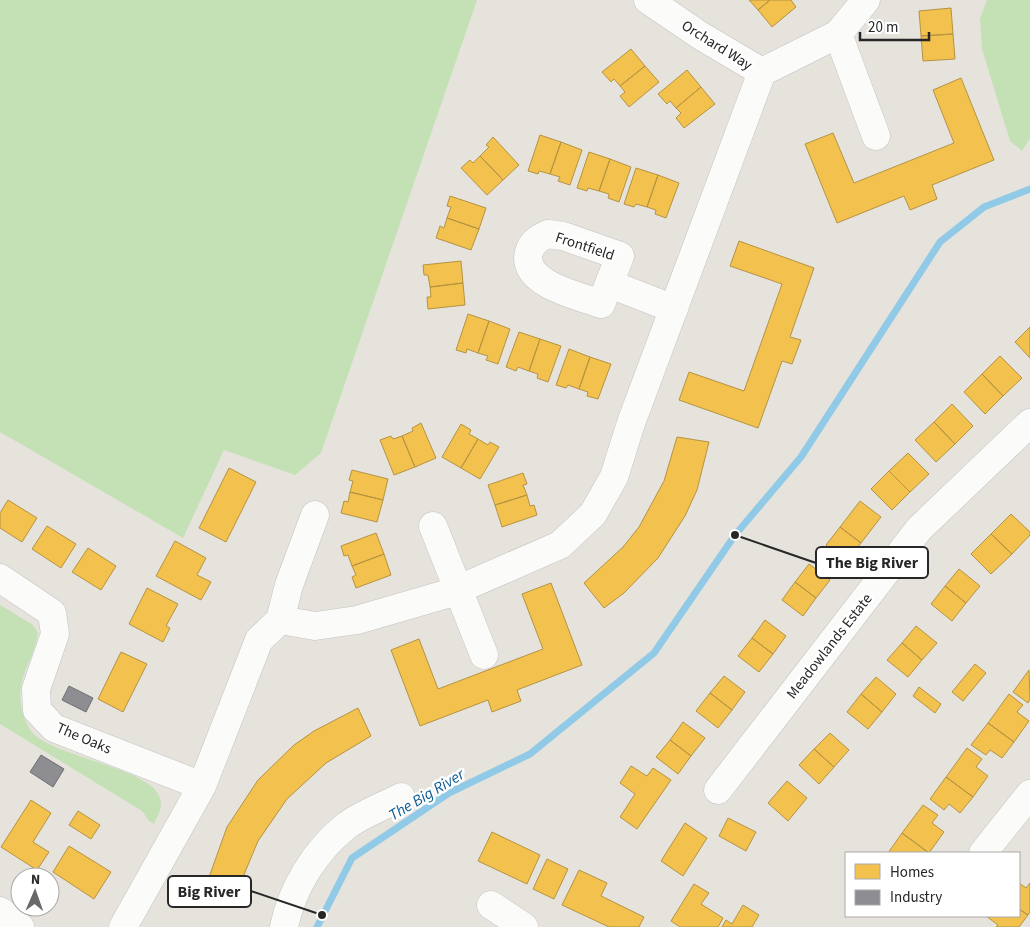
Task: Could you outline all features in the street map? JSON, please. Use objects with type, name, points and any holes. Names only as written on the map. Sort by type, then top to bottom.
[{"type":"street","name":"Orchard Way","points":[[648,0],[701,36],[762,72]]},
{"type":"street","points":[[280,620],[315,626],[357,620],[459,590],[560,546],[593,514],[614,477],[631,423],[762,72],[838,34],[864,3]]},
{"type":"street","points":[[838,34],[876,136]]},
{"type":"street","name":"Frontfield","points":[[610,284],[674,309]]},
{"type":"street","name":"Meadowlands Estate","points":[[718,790],[919,529],[1030,423]]},
{"type":"street","points":[[123,927],[202,786],[259,640],[280,620],[289,586],[315,515]]},
{"type":"street","points":[[433,526],[484,655]]},
{"type":"street","name":"The Oaks","points":[[0,578],[52,613],[55,634],[36,689],[38,710],[54,728],[202,786]]},
{"type":"street","points":[[984,852],[1030,794]]},
{"type":"street","points":[[284,927],[287,911],[308,866],[346,826],[401,797]]},
{"type":"street","points":[[491,905],[524,927]]},
{"type":"street","points":[[0,911],[20,927]]},
{"type":"green space","points":[[0,0],[477,0],[321,453],[295,475],[224,450],[183,538],[0,432]]},
{"type":"green space","points":[[987,0],[1030,0],[1030,138],[1022,151],[1010,141],[982,49],[980,19]]},
{"type":"green space","points":[[0,605],[33,625],[38,633],[20,693],[24,717],[31,731],[41,740],[58,748],[139,778],[153,788],[160,798],[161,805],[154,824],[149,821],[142,811],[0,724]]},
{"type":"building: Homes","points":[[749,0],[770,0],[758,10]]},
{"type":"building: Homes","points":[[770,0],[791,0],[796,7],[772,27],[758,10]]},
{"type":"building: Homes","points":[[951,8],[953,34],[921,36],[919,11]]},
{"type":"building: Homes","points":[[953,34],[955,59],[923,61],[921,36]]},
{"type":"building: Homes","points":[[631,49],[645,66],[620,86],[614,79],[611,82],[602,72]]},
{"type":"building: Homes","points":[[645,66],[659,82],[629,107],[620,96],[625,92],[620,86]]},
{"type":"building: Homes","points":[[687,70],[701,87],[676,108],[670,101],[667,104],[658,94]]},
{"type":"building: Homes","points":[[961,78],[994,160],[932,185],[937,199],[910,210],[904,196],[837,223],[805,144],[833,133],[854,183],[954,143],[933,90]]},
{"type":"building: Homes","points":[[701,87],[715,104],[684,128],[676,118],[681,113],[676,108]]},
{"type":"building: Homes","points":[[540,135],[561,142],[550,174],[539,171],[538,174],[528,171]]},
{"type":"building: Homes","points":[[493,137],[519,165],[503,180],[480,156],[489,147],[486,145]]},
{"type":"building: Homes","points":[[561,142],[582,150],[570,185],[558,181],[560,177],[550,174]]},
{"type":"building: Homes","points":[[589,152],[610,159],[599,191],[588,188],[587,191],[577,188]]},
{"type":"building: Homes","points":[[480,156],[503,180],[487,195],[461,168],[470,160],[473,163]]},
{"type":"building: Homes","points":[[610,159],[631,167],[619,202],[608,198],[609,194],[599,191]]},
{"type":"building: Homes","points":[[636,168],[658,175],[647,207],[636,204],[634,207],[624,204]]},
{"type":"building: Homes","points":[[658,175],[679,183],[666,218],[655,214],[656,210],[647,207]]},
{"type":"building: Homes","points":[[450,196],[486,208],[479,229],[447,218],[451,207],[447,206]]},
{"type":"building: Homes","points":[[447,218],[479,229],[471,250],[436,238],[440,226],[444,228]]},
{"type":"building: Homes","points":[[739,241],[814,268],[790,337],[801,340],[792,364],[782,361],[758,428],[679,400],[689,372],[744,391],[782,284],[730,266]]},
{"type":"building: Homes","points":[[461,261],[463,283],[430,287],[428,275],[424,275],[423,265]]},
{"type":"building: Homes","points":[[463,283],[465,305],[428,309],[427,297],[431,297],[430,287]]},
{"type":"building: Homes","points":[[468,314],[489,321],[478,353],[467,349],[466,353],[456,350]]},
{"type":"building: Homes","points":[[489,321],[510,329],[498,364],[486,360],[488,356],[478,353]]},
{"type":"building: Homes","points":[[1030,327],[1030,358],[1015,342]]},
{"type":"building: Homes","points":[[519,332],[540,339],[529,371],[518,367],[516,371],[506,367]]},
{"type":"building: Homes","points":[[540,339],[561,346],[548,382],[537,378],[538,374],[529,371]]},
{"type":"building: Homes","points":[[569,349],[590,357],[579,389],[568,385],[566,388],[556,385]]},
{"type":"building: Homes","points":[[1000,356],[1022,378],[1003,396],[982,374]]},
{"type":"building: Homes","points":[[590,357],[611,364],[598,399],[587,396],[588,392],[579,389]]},
{"type":"building: Homes","points":[[982,374],[1003,396],[985,414],[964,392]]},
{"type":"building: Homes","points":[[952,404],[973,426],[955,444],[934,422]]},
{"type":"building: Homes","points":[[934,422],[955,444],[936,462],[915,440]]},
{"type":"building: Homes","points":[[421,423],[436,458],[415,467],[402,436],[413,431],[412,428]]},
{"type":"building: Homes","points":[[461,424],[471,430],[469,434],[478,439],[461,468],[442,457]]},
{"type":"building: Homes","points":[[391,436],[393,439],[402,436],[415,467],[394,475],[380,440]]},
{"type":"building: Homes","points":[[677,437],[709,442],[697,490],[685,516],[658,558],[624,593],[604,608],[584,583],[623,547],[639,527],[664,481]]},
{"type":"building: Homes","points":[[478,439],[488,445],[490,442],[499,447],[480,479],[461,468]]},
{"type":"building: Homes","points":[[908,453],[929,474],[910,492],[889,471]]},
{"type":"building: Homes","points":[[229,468],[256,482],[226,542],[199,528]]},
{"type":"building: Homes","points":[[352,470],[388,479],[383,500],[350,492],[353,481],[349,480]]},
{"type":"building: Homes","points":[[889,471],[910,492],[892,510],[871,489]]},
{"type":"building: Homes","points":[[523,473],[527,484],[523,485],[527,495],[495,505],[488,485]]},
{"type":"building: Homes","points":[[350,492],[383,500],[377,522],[341,513],[344,501],[348,502]]},
{"type":"building: Homes","points":[[527,495],[530,506],[534,505],[537,515],[502,527],[495,505]]},
{"type":"building: Homes","points":[[8,500],[37,518],[22,542],[0,528],[0,513]]},
{"type":"building: Homes","points":[[860,501],[881,517],[861,543],[840,527]]},
{"type":"building: Homes","points":[[1011,514],[1030,532],[1030,535],[1012,554],[991,534]]},
{"type":"building: Homes","points":[[47,526],[76,544],[61,568],[32,549]]},
{"type":"building: Homes","points":[[840,527],[861,543],[847,561],[826,545]]},
{"type":"building: Homes","points":[[376,533],[384,554],[352,566],[348,555],[344,556],[341,546]]},
{"type":"building: Homes","points":[[991,534],[1012,554],[991,574],[971,554]]},
{"type":"building: Homes","points":[[175,541],[206,558],[197,575],[211,582],[201,600],[156,576]]},
{"type":"building: Homes","points":[[88,548],[116,566],[101,590],[72,572]]},
{"type":"building: Homes","points":[[384,554],[391,575],[356,588],[352,577],[356,575],[352,566]]},
{"type":"building: Homes","points":[[809,564],[830,580],[816,598],[795,582]]},
{"type":"building: Homes","points":[[959,569],[980,586],[966,603],[945,586]]},
{"type":"building: Homes","points":[[795,582],[816,598],[803,616],[782,600]]},
{"type":"building: Homes","points":[[551,583],[582,665],[517,690],[521,701],[492,712],[488,700],[420,726],[391,650],[419,639],[438,689],[543,649],[522,594]]},
{"type":"building: Homes","points":[[945,586],[966,603],[952,621],[931,604]]},
{"type":"building: Homes","points":[[147,588],[178,604],[166,626],[170,628],[163,642],[129,624]]},
{"type":"building: Homes","points":[[765,620],[786,636],[773,654],[752,638]]},
{"type":"building: Homes","points":[[916,626],[937,643],[922,660],[902,643]]},
{"type":"building: Homes","points":[[752,638],[773,654],[759,672],[738,656]]},
{"type":"building: Homes","points":[[902,643],[922,660],[908,677],[887,660]]},
{"type":"building: Homes","points":[[121,652],[147,664],[123,712],[98,699]]},
{"type":"building: Homes","points":[[975,664],[986,673],[963,701],[952,692]]},
{"type":"building: Homes","points":[[1029,670],[1030,699],[1028,703],[1013,692]]},
{"type":"building: Homes","points":[[724,676],[745,692],[732,710],[710,693]]},
{"type":"building: Homes","points":[[876,677],[896,694],[882,712],[861,694]]},
{"type":"building: Homes","points":[[919,687],[941,704],[935,713],[913,696]]},
{"type":"building: Homes","points":[[710,693],[732,710],[718,728],[696,711]]},
{"type":"building: Homes","points":[[861,694],[882,712],[868,729],[847,712]]},
{"type":"building: Homes","points":[[1009,694],[1023,705],[1017,712],[1029,721],[1014,742],[988,723]]},
{"type":"building: Homes","points":[[358,708],[371,736],[326,763],[287,799],[258,841],[238,889],[208,880],[227,827],[258,780],[294,745],[314,731]]},
{"type":"building: Homes","points":[[683,722],[705,738],[691,756],[670,740]]},
{"type":"building: Homes","points":[[988,723],[1014,742],[1002,758],[990,750],[986,755],[971,745]]},
{"type":"building: Homes","points":[[830,733],[849,750],[834,767],[814,749]]},
{"type":"building: Homes","points":[[670,740],[691,756],[678,774],[656,757]]},
{"type":"building: Homes","points":[[967,748],[982,759],[976,767],[988,776],[973,797],[946,777]]},
{"type":"building: Homes","points":[[814,749],[834,767],[819,784],[799,765]]},
{"type":"building: Homes","points":[[631,766],[647,776],[653,768],[671,780],[637,829],[620,817],[635,794],[620,783]]},
{"type":"building: Homes","points":[[946,777],[973,797],[960,813],[949,804],[944,810],[930,799]]},
{"type":"building: Homes","points":[[787,781],[807,798],[788,821],[768,803]]},
{"type":"building: Homes","points":[[31,800],[51,813],[33,842],[49,852],[39,867],[32,867],[1,847]]},
{"type":"building: Homes","points":[[923,805],[938,815],[932,823],[944,832],[930,852],[902,833]]},
{"type":"building: Homes","points":[[78,811],[100,825],[91,839],[69,825]]},
{"type":"building: Homes","points":[[728,818],[756,832],[746,851],[719,836]]},
{"type":"building: Homes","points":[[685,823],[707,838],[683,876],[661,861]]},
{"type":"building: Homes","points":[[492,832],[540,855],[527,884],[478,861]]},
{"type":"building: Homes","points":[[902,833],[928,852],[889,852]]},
{"type":"building: Homes","points":[[69,846],[111,872],[94,899],[60,877],[60,867],[56,867]]},
{"type":"building: Homes","points":[[547,859],[568,869],[554,899],[533,889]]},
{"type":"building: Homes","points":[[579,870],[607,883],[601,896],[644,917],[639,927],[609,927],[562,905]]},
{"type":"building: Homes","points":[[1030,883],[1030,912],[1028,915],[1020,910],[1020,884],[1026,888]]},
{"type":"building: Homes","points":[[694,884],[709,893],[701,904],[723,918],[718,927],[680,927],[671,921]]},
{"type":"building: Homes","points":[[743,905],[759,915],[752,927],[722,927],[726,920],[732,924]]},
{"type":"building: Homes","points":[[1020,910],[1028,915],[1019,927],[996,927],[998,925],[987,917],[1020,917]]},
{"type":"building: Industry","points":[[69,686],[93,698],[86,712],[62,700]]},
{"type":"building: Industry","points":[[41,755],[64,769],[53,787],[30,772]]},
{"type":"waterway","name":"The Big River","points":[[317,927],[352,858],[449,793],[530,754],[654,653],[735,535],[801,457],[940,242],[984,207],[1030,189]]},
{"type":"place","name":"The Big River","points":[[735,535]]},
{"type":"place","name":"Big River","points":[[322,915]]}]
